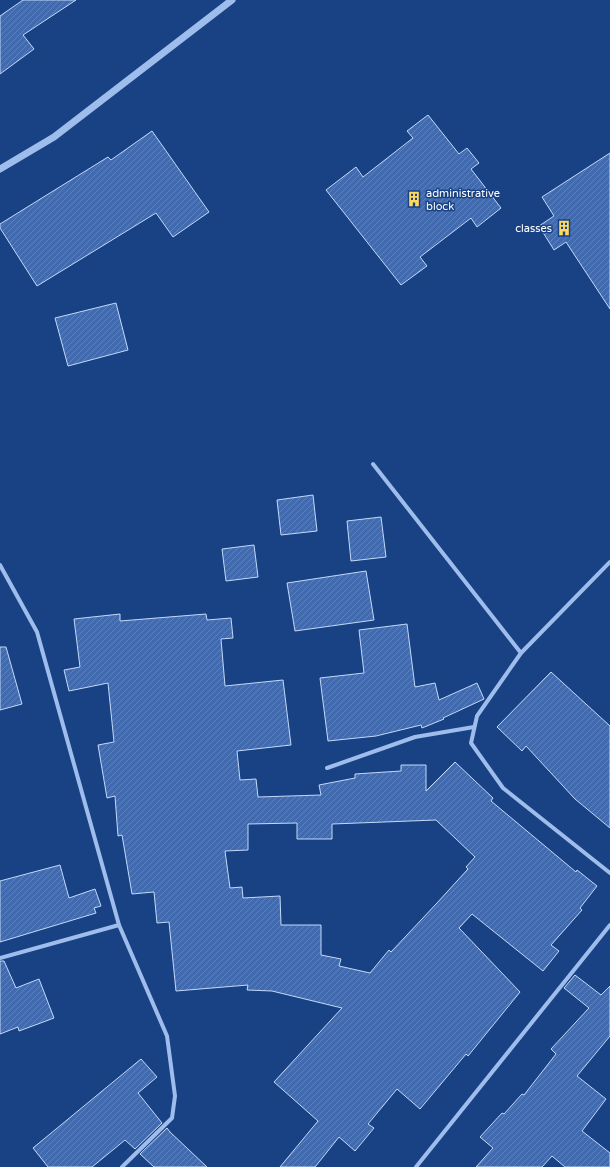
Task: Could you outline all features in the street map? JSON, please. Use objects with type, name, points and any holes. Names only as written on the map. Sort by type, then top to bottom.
[{"type":"street","points":[[0,169],[54,137],[232,0]]},
{"type":"street","points":[[373,464],[521,653]]},
{"type":"street","points":[[610,562],[521,653],[477,716],[471,743],[503,788],[610,873]]},
{"type":"street","points":[[0,565],[37,632],[119,925],[167,1036],[175,1096],[172,1118],[122,1167]]},
{"type":"street","points":[[327,768],[415,738],[474,727]]},
{"type":"street","points":[[0,958],[119,925]]},
{"type":"street","points":[[416,1167],[610,926]]},
{"type":"building","points":[[23,0],[76,0],[23,35],[34,49],[0,74],[0,16]]},
{"type":"building","name":"administrative block","points":[[428,115],[459,154],[467,148],[479,163],[471,169],[501,208],[477,227],[471,218],[420,257],[427,266],[401,285],[326,190],[356,167],[363,177],[413,138],[407,131]]},
{"type":"building","points":[[152,131],[209,212],[173,237],[156,213],[37,286],[0,228],[0,224],[108,157],[111,160]]},
{"type":"building","name":"classes","points":[[610,153],[610,309],[566,242],[554,250],[539,226],[554,216],[542,197]]},
{"type":"building","points":[[116,303],[128,350],[68,366],[55,318]]},
{"type":"building","points":[[313,495],[317,531],[281,535],[277,500]]},
{"type":"building","points":[[381,517],[386,557],[351,561],[347,521]]},
{"type":"building","points":[[254,545],[258,577],[226,581],[222,549]]},
{"type":"building","points":[[366,571],[374,620],[295,631],[287,583]]},
{"type":"building","points":[[120,614],[120,621],[206,614],[207,620],[231,618],[233,638],[221,639],[225,686],[283,680],[291,745],[237,751],[240,780],[256,779],[258,797],[321,795],[319,785],[355,778],[355,774],[401,771],[401,765],[426,765],[426,791],[455,762],[493,798],[491,801],[576,872],[577,870],[597,886],[580,908],[582,910],[551,945],[559,951],[543,971],[472,914],[459,928],[520,992],[468,1056],[466,1054],[420,1109],[397,1089],[368,1124],[374,1128],[355,1151],[339,1137],[315,1167],[280,1167],[318,1121],[274,1082],[342,1008],[272,991],[247,990],[248,985],[176,991],[169,922],[157,923],[154,892],[132,894],[122,835],[118,836],[115,796],[107,798],[98,745],[114,742],[108,683],[69,691],[64,670],[80,667],[74,619]],"holes":[[[436,820],[475,857],[466,867],[468,869],[391,952],[389,950],[370,973],[339,966],[341,959],[321,955],[321,925],[281,925],[280,896],[243,898],[242,887],[230,888],[225,851],[248,850],[248,824],[297,823],[297,839],[332,839],[332,824]]]},
{"type":"building","points":[[407,624],[415,687],[435,683],[439,700],[477,683],[484,699],[422,728],[421,725],[376,736],[328,741],[320,678],[364,673],[359,630]]},
{"type":"building","points":[[0,647],[6,647],[22,704],[0,710]]},
{"type":"building","points":[[551,672],[610,726],[610,828],[575,799],[526,746],[522,751],[497,727]]},
{"type":"building","points":[[60,865],[69,898],[95,889],[101,906],[94,908],[96,913],[0,942],[0,881]]},
{"type":"building","points":[[0,961],[4,961],[16,988],[39,979],[54,1018],[19,1031],[18,1027],[0,1034]]},
{"type":"building","points":[[575,975],[601,995],[610,986],[610,1036],[577,1076],[606,1099],[582,1131],[610,1153],[610,1167],[565,1167],[552,1156],[542,1167],[476,1167],[493,1148],[480,1137],[502,1113],[504,1114],[522,1094],[524,1095],[556,1054],[551,1049],[589,1008],[564,988]]},
{"type":"building","points":[[141,1059],[157,1077],[138,1093],[162,1123],[135,1149],[125,1140],[92,1167],[48,1167],[33,1148]]},
{"type":"building","points":[[167,1128],[207,1167],[154,1167],[140,1154]]},
{"type":"place","name":"administrative block","points":[[414,199]]},
{"type":"place","name":"classes","points":[[564,228]]}]
